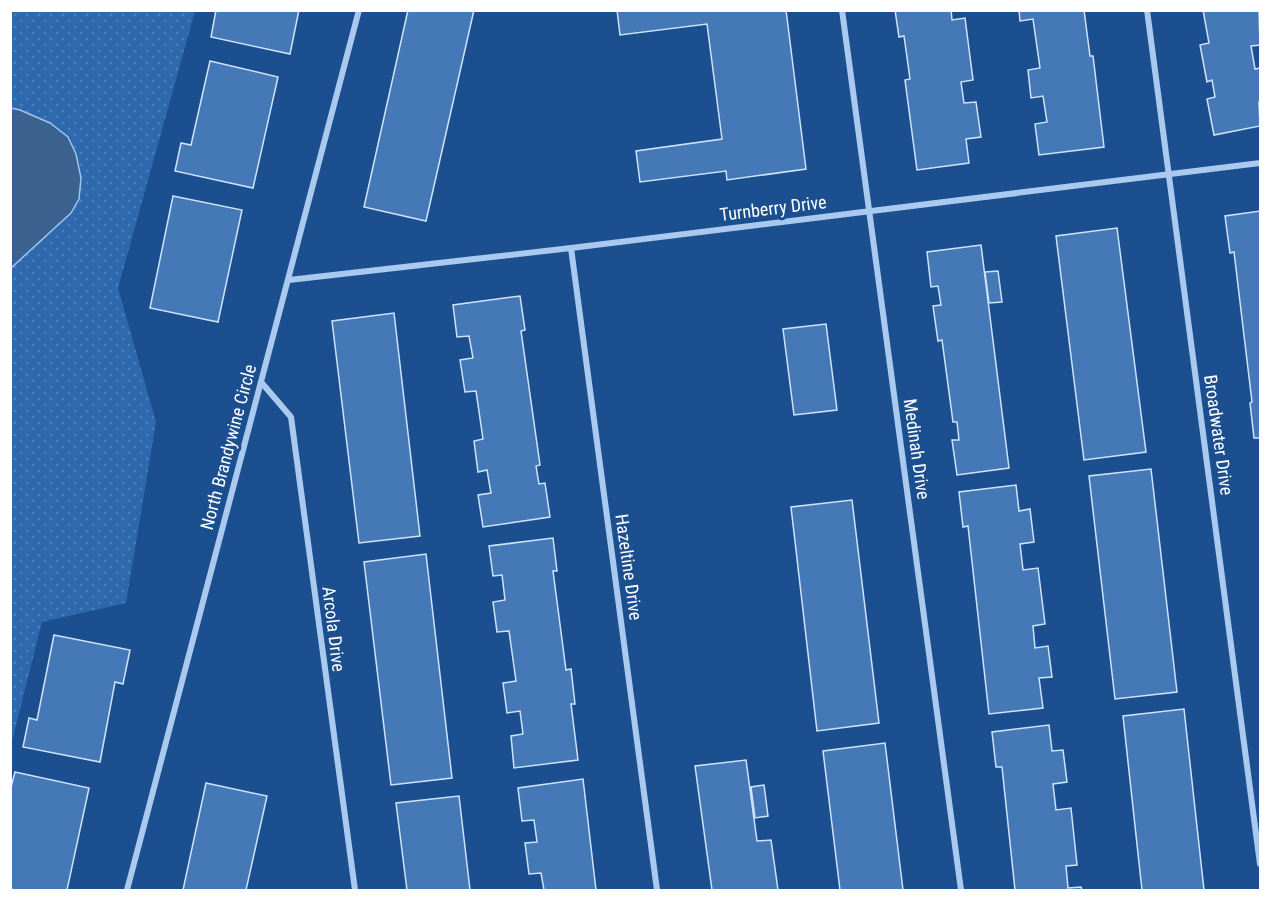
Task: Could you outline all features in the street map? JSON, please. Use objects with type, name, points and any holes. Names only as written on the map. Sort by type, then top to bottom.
[{"type":"street","name":"North Brandywine Circle","points":[[127,891],[358,10]]},
{"type":"street","name":"Medinah Drive","points":[[842,10],[961,891]]},
{"type":"street","name":"Broadwater Drive","points":[[1146,10],[1260,864]]},
{"type":"street","name":"Turnberry Drive","points":[[288,280],[571,248],[1260,163]]},
{"type":"street","name":"Hazeltine Drive","points":[[571,248],[657,891]]},
{"type":"street","name":"Arcola Drive","points":[[261,382],[291,417],[355,891]]},
{"type":"shaded area","points":[[11,11],[195,11],[118,288],[156,422],[126,603],[42,622],[11,745]]},
{"type":"shaded area","points":[[11,108],[50,123],[68,137],[76,154],[81,178],[79,199],[71,213],[11,268]]},
{"type":"building","points":[[216,10],[299,10],[290,54],[211,37]]},
{"type":"building","points":[[408,10],[474,10],[426,221],[364,207]]},
{"type":"building","points":[[617,10],[786,10],[806,169],[727,180],[726,171],[640,182],[636,151],[722,139],[707,24],[620,35]]},
{"type":"building","points":[[895,10],[951,10],[952,20],[965,18],[973,80],[961,82],[964,103],[976,102],[981,137],[966,139],[969,163],[917,170],[905,80],[910,79],[904,36],[899,37]]},
{"type":"building","points":[[1019,10],[1084,10],[1090,56],[1093,56],[1104,147],[1039,155],[1035,124],[1047,122],[1043,96],[1031,98],[1028,70],[1040,68],[1033,19],[1020,21]]},
{"type":"building","points":[[1203,10],[1259,10],[1260,45],[1251,46],[1255,69],[1260,68],[1260,126],[1214,135],[1207,99],[1215,97],[1212,80],[1207,82],[1200,45],[1209,43]]},
{"type":"building","points":[[210,61],[278,77],[253,188],[175,171],[181,143],[191,145]]},
{"type":"building","points":[[173,196],[242,210],[218,322],[150,308]]},
{"type":"building","points":[[1260,211],[1260,438],[1254,438],[1250,403],[1252,402],[1234,252],[1230,253],[1225,216]]},
{"type":"building","points":[[1117,228],[1146,452],[1084,460],[1056,236]]},
{"type":"building","points":[[981,245],[1009,468],[957,475],[952,440],[959,440],[957,422],[953,422],[942,340],[938,341],[933,306],[941,305],[938,286],[931,287],[927,252]]},
{"type":"building","points":[[998,271],[1002,302],[989,303],[985,272]]},
{"type":"building","points":[[520,296],[525,330],[521,331],[540,465],[536,466],[539,484],[545,483],[550,517],[483,527],[478,495],[491,493],[487,470],[478,472],[474,441],[483,439],[476,391],[465,392],[460,360],[473,358],[469,336],[457,337],[453,305]]},
{"type":"building","points":[[394,313],[420,536],[359,543],[332,321]]},
{"type":"building","points":[[826,324],[837,410],[794,415],[783,329]]},
{"type":"building","points":[[1151,469],[1177,692],[1115,699],[1089,476]]},
{"type":"building","points":[[1016,485],[1019,511],[1030,509],[1034,542],[1020,544],[1023,570],[1038,568],[1045,624],[1033,626],[1035,648],[1048,646],[1052,677],[1039,678],[1043,708],[989,714],[968,526],[963,527],[959,492]]},
{"type":"building","points":[[852,500],[879,723],[817,731],[791,507]]},
{"type":"building","points":[[553,538],[557,571],[553,571],[566,670],[571,669],[575,704],[571,704],[578,760],[514,768],[511,736],[523,734],[520,711],[507,713],[503,683],[516,681],[509,631],[497,632],[493,602],[505,600],[502,575],[493,576],[489,546]]},
{"type":"building","points":[[426,554],[452,778],[391,785],[364,562]]},
{"type":"building","points":[[54,635],[130,650],[123,684],[115,682],[100,762],[23,747],[29,718],[37,720]]},
{"type":"building","points":[[1184,709],[1204,890],[1142,890],[1123,716]]},
{"type":"building","points":[[1049,725],[1052,751],[1063,750],[1067,782],[1053,784],[1056,810],[1071,808],[1077,865],[1066,866],[1068,888],[1081,887],[1082,890],[1015,890],[1002,767],[996,767],[992,732]]},
{"type":"building","points":[[885,743],[903,890],[840,890],[823,751]]},
{"type":"building","points":[[746,760],[757,841],[771,840],[778,890],[712,890],[695,766]]},
{"type":"building","points":[[15,772],[89,788],[67,890],[10,889],[10,791]]},
{"type":"building","points":[[583,779],[596,890],[544,890],[541,873],[529,874],[525,843],[537,842],[534,820],[522,821],[518,788]]},
{"type":"building","points":[[206,783],[267,796],[246,890],[183,890]]},
{"type":"building","points":[[764,785],[768,816],[755,818],[751,787]]},
{"type":"building","points":[[459,796],[470,890],[407,890],[396,803]]}]
